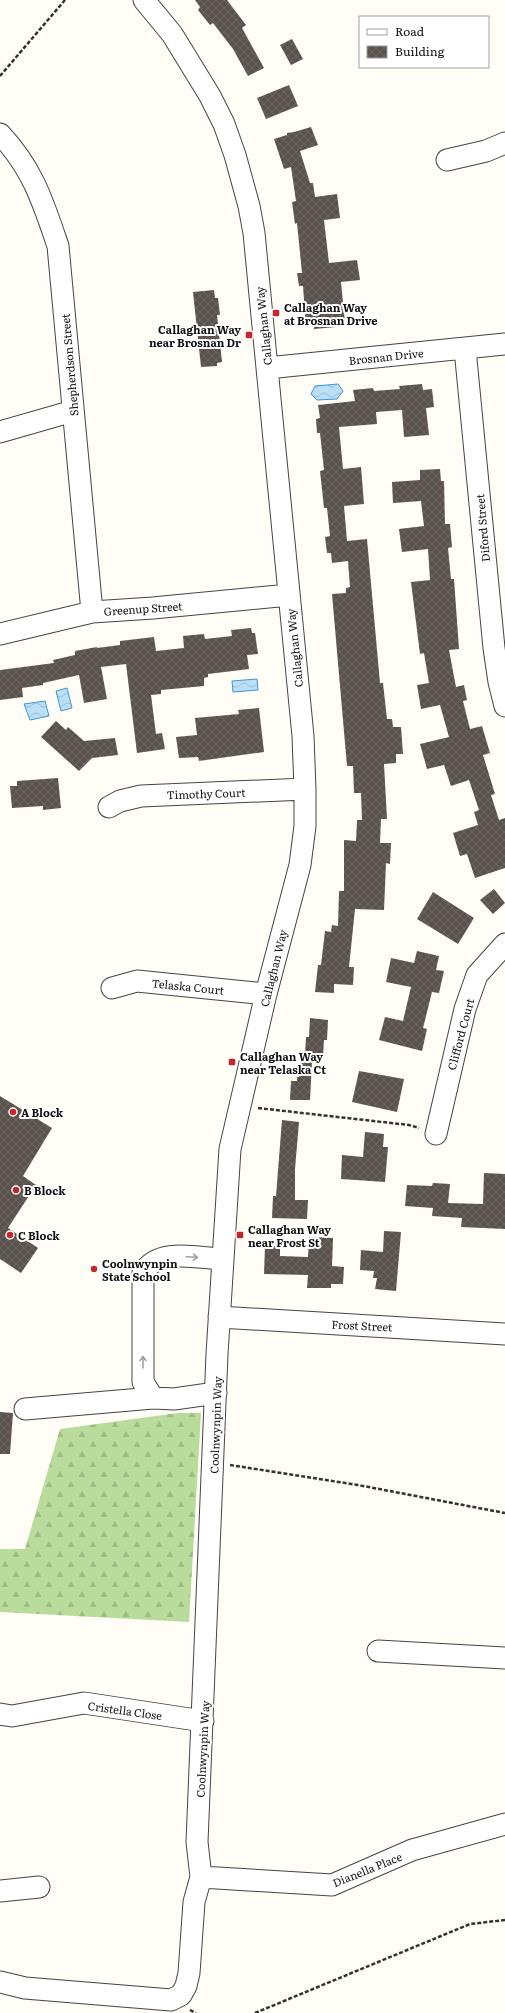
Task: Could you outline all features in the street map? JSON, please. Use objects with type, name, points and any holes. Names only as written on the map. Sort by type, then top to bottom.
[{"type":"street","name":"Callaghan Way","points":[[144,0],[172,34],[191,63],[213,103],[235,155],[249,206],[254,233],[268,368],[303,736],[305,826],[300,865],[266,994],[230,1149],[222,1259],[220,1317]]},
{"type":"street","name":"Shepherdson Street","points":[[0,134],[26,166],[44,204],[58,246],[92,612]]},
{"type":"street","points":[[447,160],[486,151],[505,143]]},
{"type":"street","name":"Brosnan Drive","points":[[268,368],[505,344]]},
{"type":"street","name":"Diford Street","points":[[465,349],[499,646],[499,682],[505,706]]},
{"type":"street","points":[[0,432],[73,412]]},
{"type":"street","name":"Greenup Street","points":[[0,634],[92,612],[153,608],[289,595]]},
{"type":"street","name":"Timothy Court","points":[[109,807],[120,801],[141,796],[305,789]]},
{"type":"street","name":"Clifford Court","points":[[436,1134],[465,1009],[477,975],[505,944]]},
{"type":"street","name":"Telaska Court","points":[[112,988],[137,981],[266,994]]},
{"type":"street","points":[[153,1398],[143,1382],[143,1273],[148,1265],[167,1256],[222,1259]]},
{"type":"street","name":"Frost Street","points":[[220,1317],[505,1334]]},
{"type":"street","name":"Coolnwynpin Way","points":[[0,1982],[25,1988],[171,2000],[181,1995],[186,1986],[189,1973],[194,1902],[201,1877],[197,1842],[220,1317]]},
{"type":"street","points":[[25,1409],[153,1398],[174,1399],[216,1393]]},
{"type":"street","points":[[378,1651],[505,1658]]},
{"type":"street","name":"Cristella Close","points":[[0,1714],[12,1716],[84,1703],[203,1721]]},
{"type":"street","name":"Dianella Place","points":[[201,1877],[332,1885],[412,1850],[505,1824]]},
{"type":"street","points":[[0,1891],[39,1888]]},
{"type":"path","points":[[0,76],[65,0]]},
{"type":"path","points":[[240,1105],[410,1125],[436,1134]]},
{"type":"path","points":[[214,1463],[358,1485],[505,1514]]},
{"type":"path","points":[[255,2013],[470,1924],[505,1920]]},
{"type":"green space","points":[[178,1413],[201,1413],[189,1622],[0,1612],[0,1549],[25,1549],[60,1429]]},
{"type":"water","points":[[338,384],[343,391],[337,399],[317,400],[311,394],[315,386]]},
{"type":"water","points":[[257,679],[258,690],[233,692],[232,681]]},
{"type":"water","points":[[67,688],[72,708],[61,711],[56,691]]},
{"type":"water","points":[[45,701],[49,716],[30,720],[24,704]]},
{"type":"building","points":[[195,0],[227,0],[246,25],[242,28],[264,68],[248,76],[233,49],[213,23],[210,25],[198,10],[200,7]]},
{"type":"building","points":[[292,39],[303,59],[291,65],[280,45]]},
{"type":"building","points":[[289,85],[298,106],[266,119],[257,98]]},
{"type":"building","points":[[311,127],[318,145],[300,151],[310,183],[313,183],[315,197],[337,194],[340,218],[324,220],[329,263],[357,260],[360,280],[341,282],[345,323],[336,324],[336,327],[314,329],[314,325],[306,326],[303,286],[299,286],[297,273],[302,273],[297,223],[295,224],[292,202],[296,201],[291,167],[284,169],[274,139],[287,135],[287,133]]},
{"type":"building","points":[[214,290],[215,298],[218,298],[220,315],[217,315],[222,362],[217,363],[217,366],[201,367],[193,292]]},
{"type":"building","points":[[422,384],[423,390],[432,389],[434,407],[426,408],[429,435],[404,437],[402,410],[376,412],[377,424],[339,427],[343,469],[361,467],[364,504],[344,506],[347,541],[367,539],[380,683],[383,683],[387,719],[392,719],[393,727],[401,727],[403,754],[396,754],[396,763],[384,764],[387,819],[381,819],[380,843],[391,843],[390,864],[386,863],[384,910],[355,909],[349,967],[354,967],[353,985],[334,984],[334,993],[315,992],[318,965],[321,965],[325,931],[331,932],[332,925],[338,926],[339,891],[344,891],[344,840],[356,841],[357,820],[362,820],[361,793],[354,793],[353,766],[347,766],[332,594],[346,593],[346,588],[350,587],[348,561],[332,563],[331,553],[327,553],[325,537],[330,536],[327,508],[324,508],[320,471],[324,470],[320,433],[317,433],[316,419],[320,418],[318,405],[355,401],[353,390],[373,388],[374,391],[400,389],[399,386]]},
{"type":"building","points":[[440,469],[441,481],[444,481],[445,524],[450,524],[452,547],[448,548],[451,579],[454,579],[459,649],[449,650],[456,687],[464,685],[467,700],[463,701],[470,729],[482,726],[490,753],[483,755],[495,794],[491,795],[499,820],[505,818],[505,868],[475,878],[467,854],[460,856],[453,833],[478,825],[474,812],[479,810],[469,780],[451,786],[444,765],[427,769],[420,744],[449,737],[440,705],[421,709],[417,685],[429,683],[424,653],[420,654],[411,582],[430,580],[428,549],[402,552],[399,529],[424,526],[421,501],[393,503],[392,482],[420,480],[420,470]]},
{"type":"building","points":[[251,628],[252,633],[255,633],[258,654],[247,655],[249,669],[208,674],[208,677],[204,678],[204,686],[161,690],[161,694],[151,695],[156,734],[162,733],[165,749],[137,753],[126,664],[101,667],[107,699],[84,703],[79,675],[43,683],[43,685],[22,688],[23,697],[0,700],[0,670],[54,663],[53,660],[75,655],[75,651],[120,645],[120,641],[154,637],[156,651],[184,648],[183,636],[204,634],[205,639],[232,636],[231,630]]},
{"type":"building","points":[[259,708],[264,752],[199,761],[198,757],[179,758],[176,737],[197,735],[195,718],[239,714],[238,710]]},
{"type":"building","points":[[56,721],[66,730],[68,727],[84,741],[115,738],[118,755],[92,758],[79,771],[41,737]]},
{"type":"building","points":[[58,778],[61,808],[43,810],[43,806],[12,808],[10,786],[17,786],[17,781]]},
{"type":"building","points":[[494,889],[505,903],[493,914],[480,900]]},
{"type":"building","points":[[433,892],[474,918],[458,944],[417,919]]},
{"type":"building","points":[[417,951],[439,956],[436,970],[444,971],[439,993],[432,992],[423,1028],[427,1029],[422,1051],[379,1040],[385,1017],[403,1021],[411,987],[386,982],[391,958],[414,963]]},
{"type":"building","points":[[310,1018],[328,1020],[327,1040],[324,1040],[323,1057],[305,1056],[306,1037],[309,1037]]},
{"type":"building","points":[[300,1062],[312,1062],[310,1100],[290,1100],[291,1081],[297,1081],[297,1077],[299,1077]]},
{"type":"building","points":[[359,1071],[404,1079],[397,1112],[352,1102]]},
{"type":"building","points":[[0,1096],[52,1128],[23,1176],[36,1185],[8,1228],[38,1248],[21,1273],[0,1259]]},
{"type":"building","points":[[282,1120],[299,1122],[295,1169],[295,1200],[308,1200],[307,1219],[272,1218],[273,1196],[276,1196]]},
{"type":"building","points":[[365,1132],[384,1134],[383,1147],[388,1147],[385,1182],[341,1179],[342,1155],[363,1157]]},
{"type":"building","points":[[484,1173],[505,1174],[505,1229],[461,1227],[462,1218],[432,1216],[433,1208],[405,1206],[407,1185],[432,1186],[433,1183],[450,1184],[448,1203],[483,1204]]},
{"type":"building","points":[[384,1231],[401,1232],[396,1291],[375,1289],[377,1278],[373,1278],[374,1271],[360,1270],[361,1250],[383,1252]]},
{"type":"building","points":[[309,1237],[333,1238],[332,1266],[344,1267],[343,1284],[331,1284],[331,1288],[307,1288],[308,1275],[264,1274],[265,1246],[280,1246],[280,1256],[308,1257]]},
{"type":"building","points":[[0,1412],[13,1413],[10,1454],[0,1454]]},
{"type":"place","name":"Callaghan Way at Brosnan Drive","points":[[276,313]]},
{"type":"place","name":"Callaghan Way near Brosnan Dr","points":[[249,335]]},
{"type":"place","name":"Callaghan Way near Telaska Ct","points":[[232,1062]]},
{"type":"place","name":"A Block","points":[[13,1112]]},
{"type":"place","name":"B Block","points":[[16,1190]]},
{"type":"place","name":"C Block","points":[[10,1235]]},
{"type":"place","name":"Callaghan Way near Frost St","points":[[240,1235]]},
{"type":"place","name":"Coolnwynpin State School","points":[[94,1269]]}]
